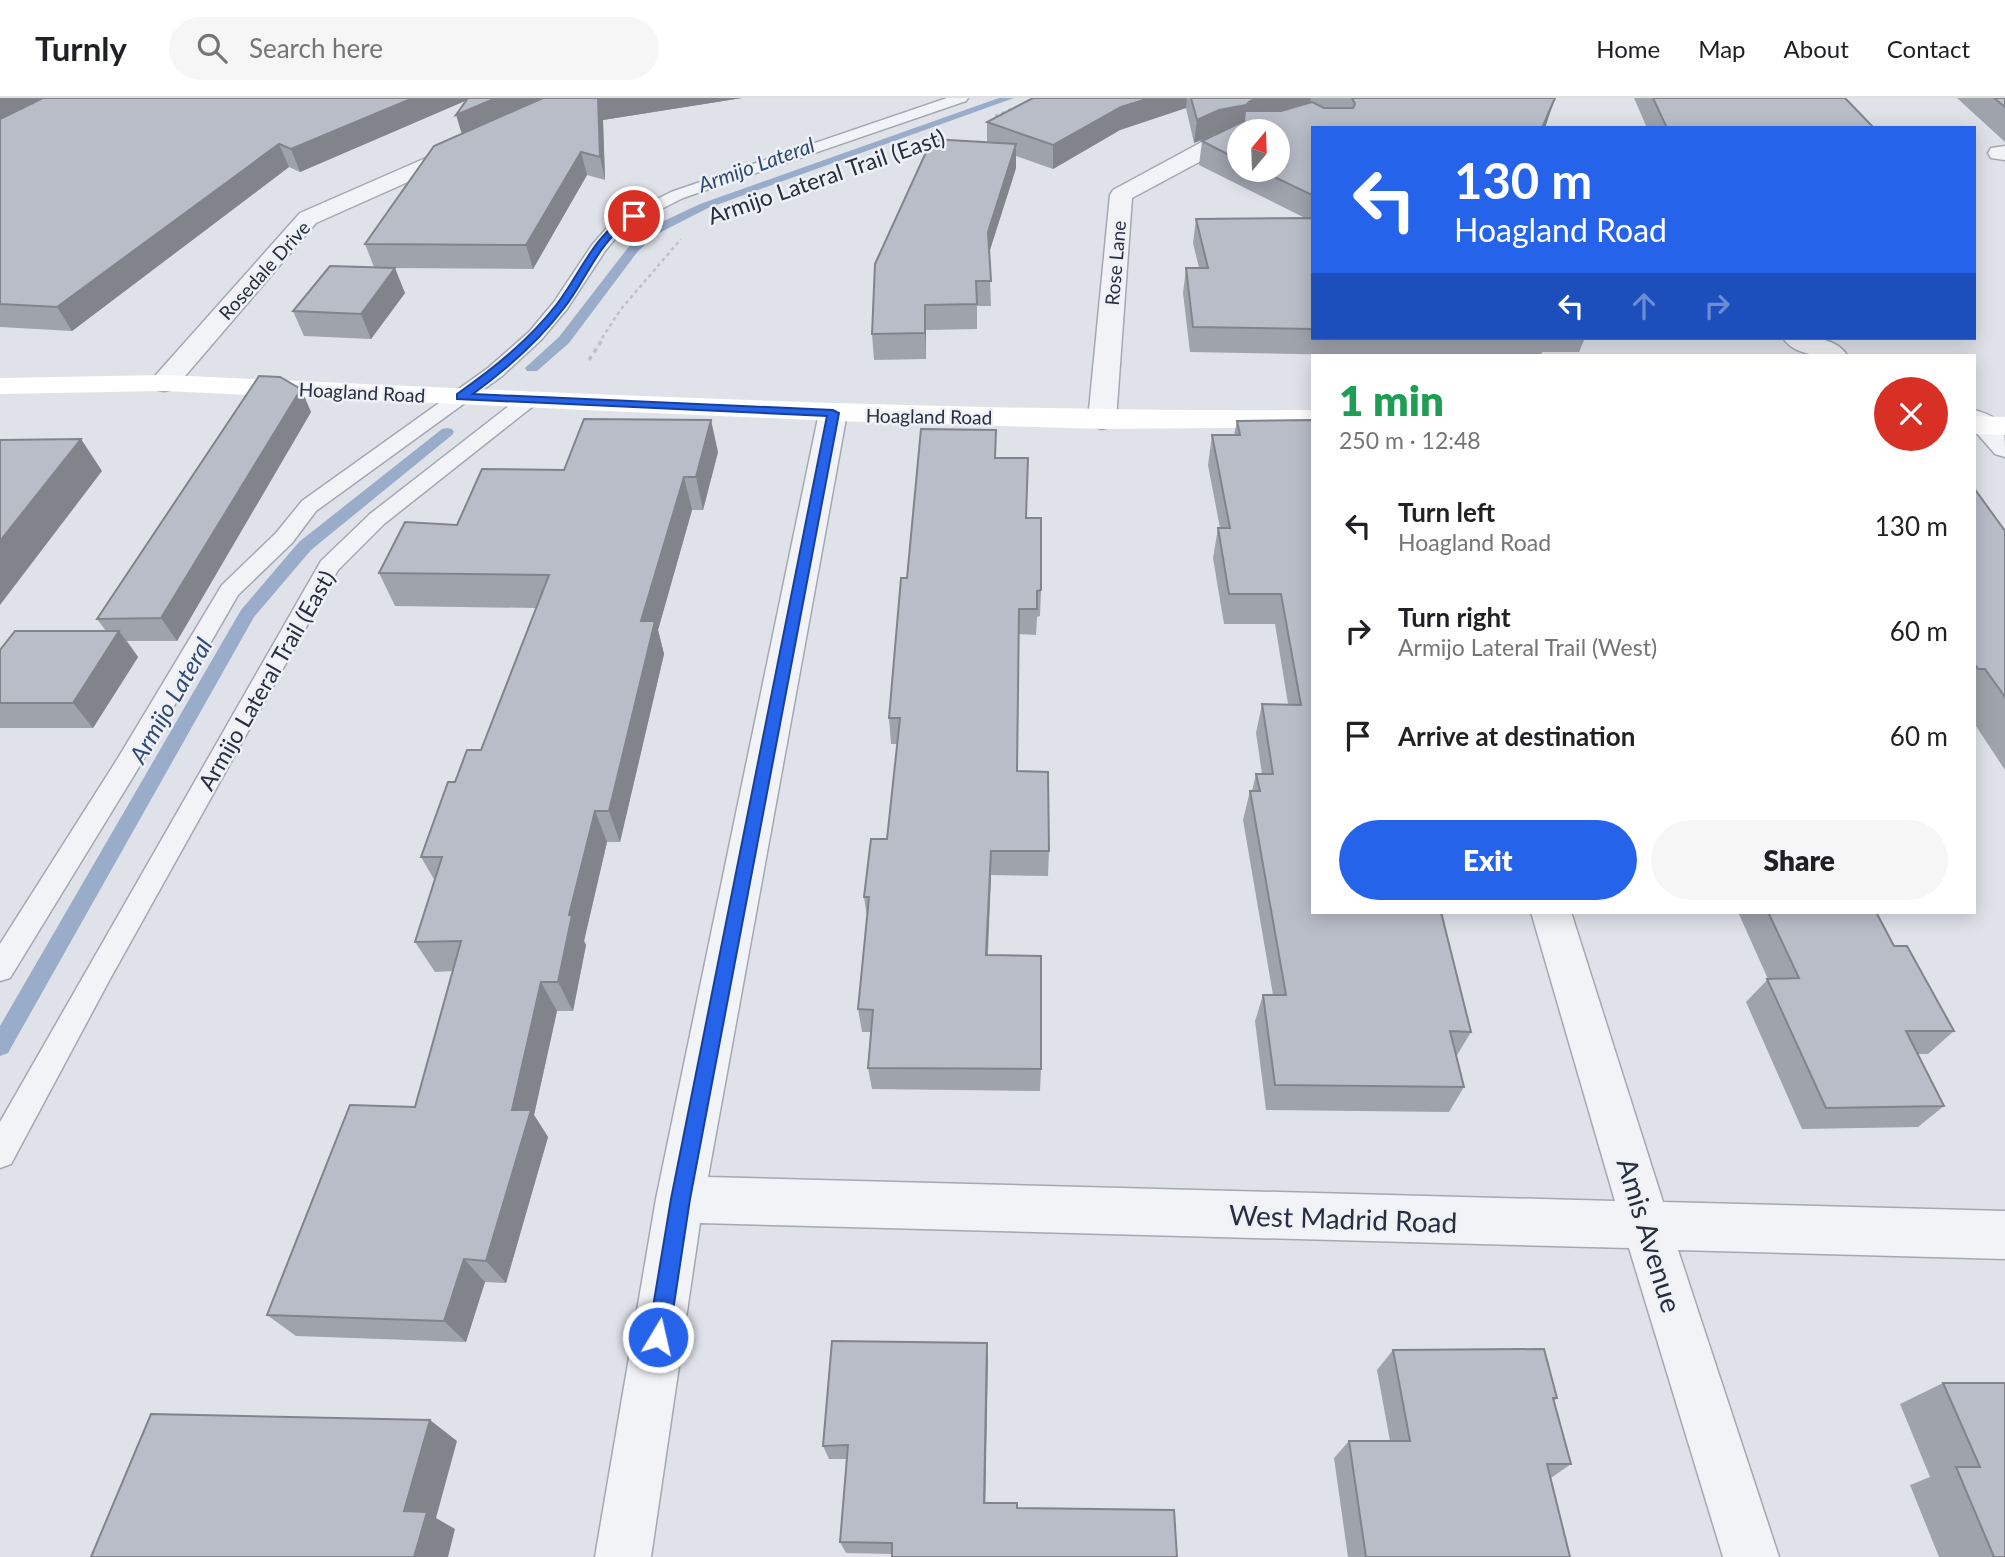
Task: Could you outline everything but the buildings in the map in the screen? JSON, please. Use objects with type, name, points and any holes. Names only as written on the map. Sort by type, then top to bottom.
[{"type":"street","name":"Rosedale Drive","points":[[164,383],[308,218],[487,138]]},
{"type":"street","name":"Rose Lane","points":[[1102,420],[1121,195],[1227,140]]},
{"type":"street","points":[[1800,340],[1832,354]]},
{"type":"street","name":"Hoagland Road","points":[[0,386],[164,383],[833,413],[1102,420],[1311,419]]},
{"type":"street","points":[[623,1557],[680,1199],[833,413]]},
{"type":"street","points":[[1985,424],[2005,448]]},
{"type":"street","name":"Amis Avenue","points":[[1552,914],[1646,1226],[1751,1557]]},
{"type":"street","name":"West Madrid Road","points":[[680,1199],[2005,1235]]},
{"type":"lane","points":[[0,969],[127,765],[230,590],[284,538],[309,506],[495,372],[535,336],[561,305],[598,248],[618,225],[677,195],[961,98]]},
{"type":"lane","name":"Armijo Lateral Trail (East)","points":[[0,1153],[100,970],[329,566],[377,519],[530,400]]},
{"type":"path","points":[[988,118],[1027,103]]},
{"type":"path","name":"Armijo Lateral Trail (East)","points":[[530,400],[584,368],[621,309],[682,237]]},
{"type":"waterway","name":"Armijo Lateral","points":[[532,368],[564,340],[634,248],[653,231],[704,206],[1009,98]]},
{"type":"waterway","name":"Armijo Lateral","points":[[0,1046],[247,614],[305,546],[447,432]]},
{"type":"route","points":[[634,216],[618,225],[598,248],[561,305],[535,336],[495,372],[461,397],[833,413],[680,1199],[658,1337]]}]
